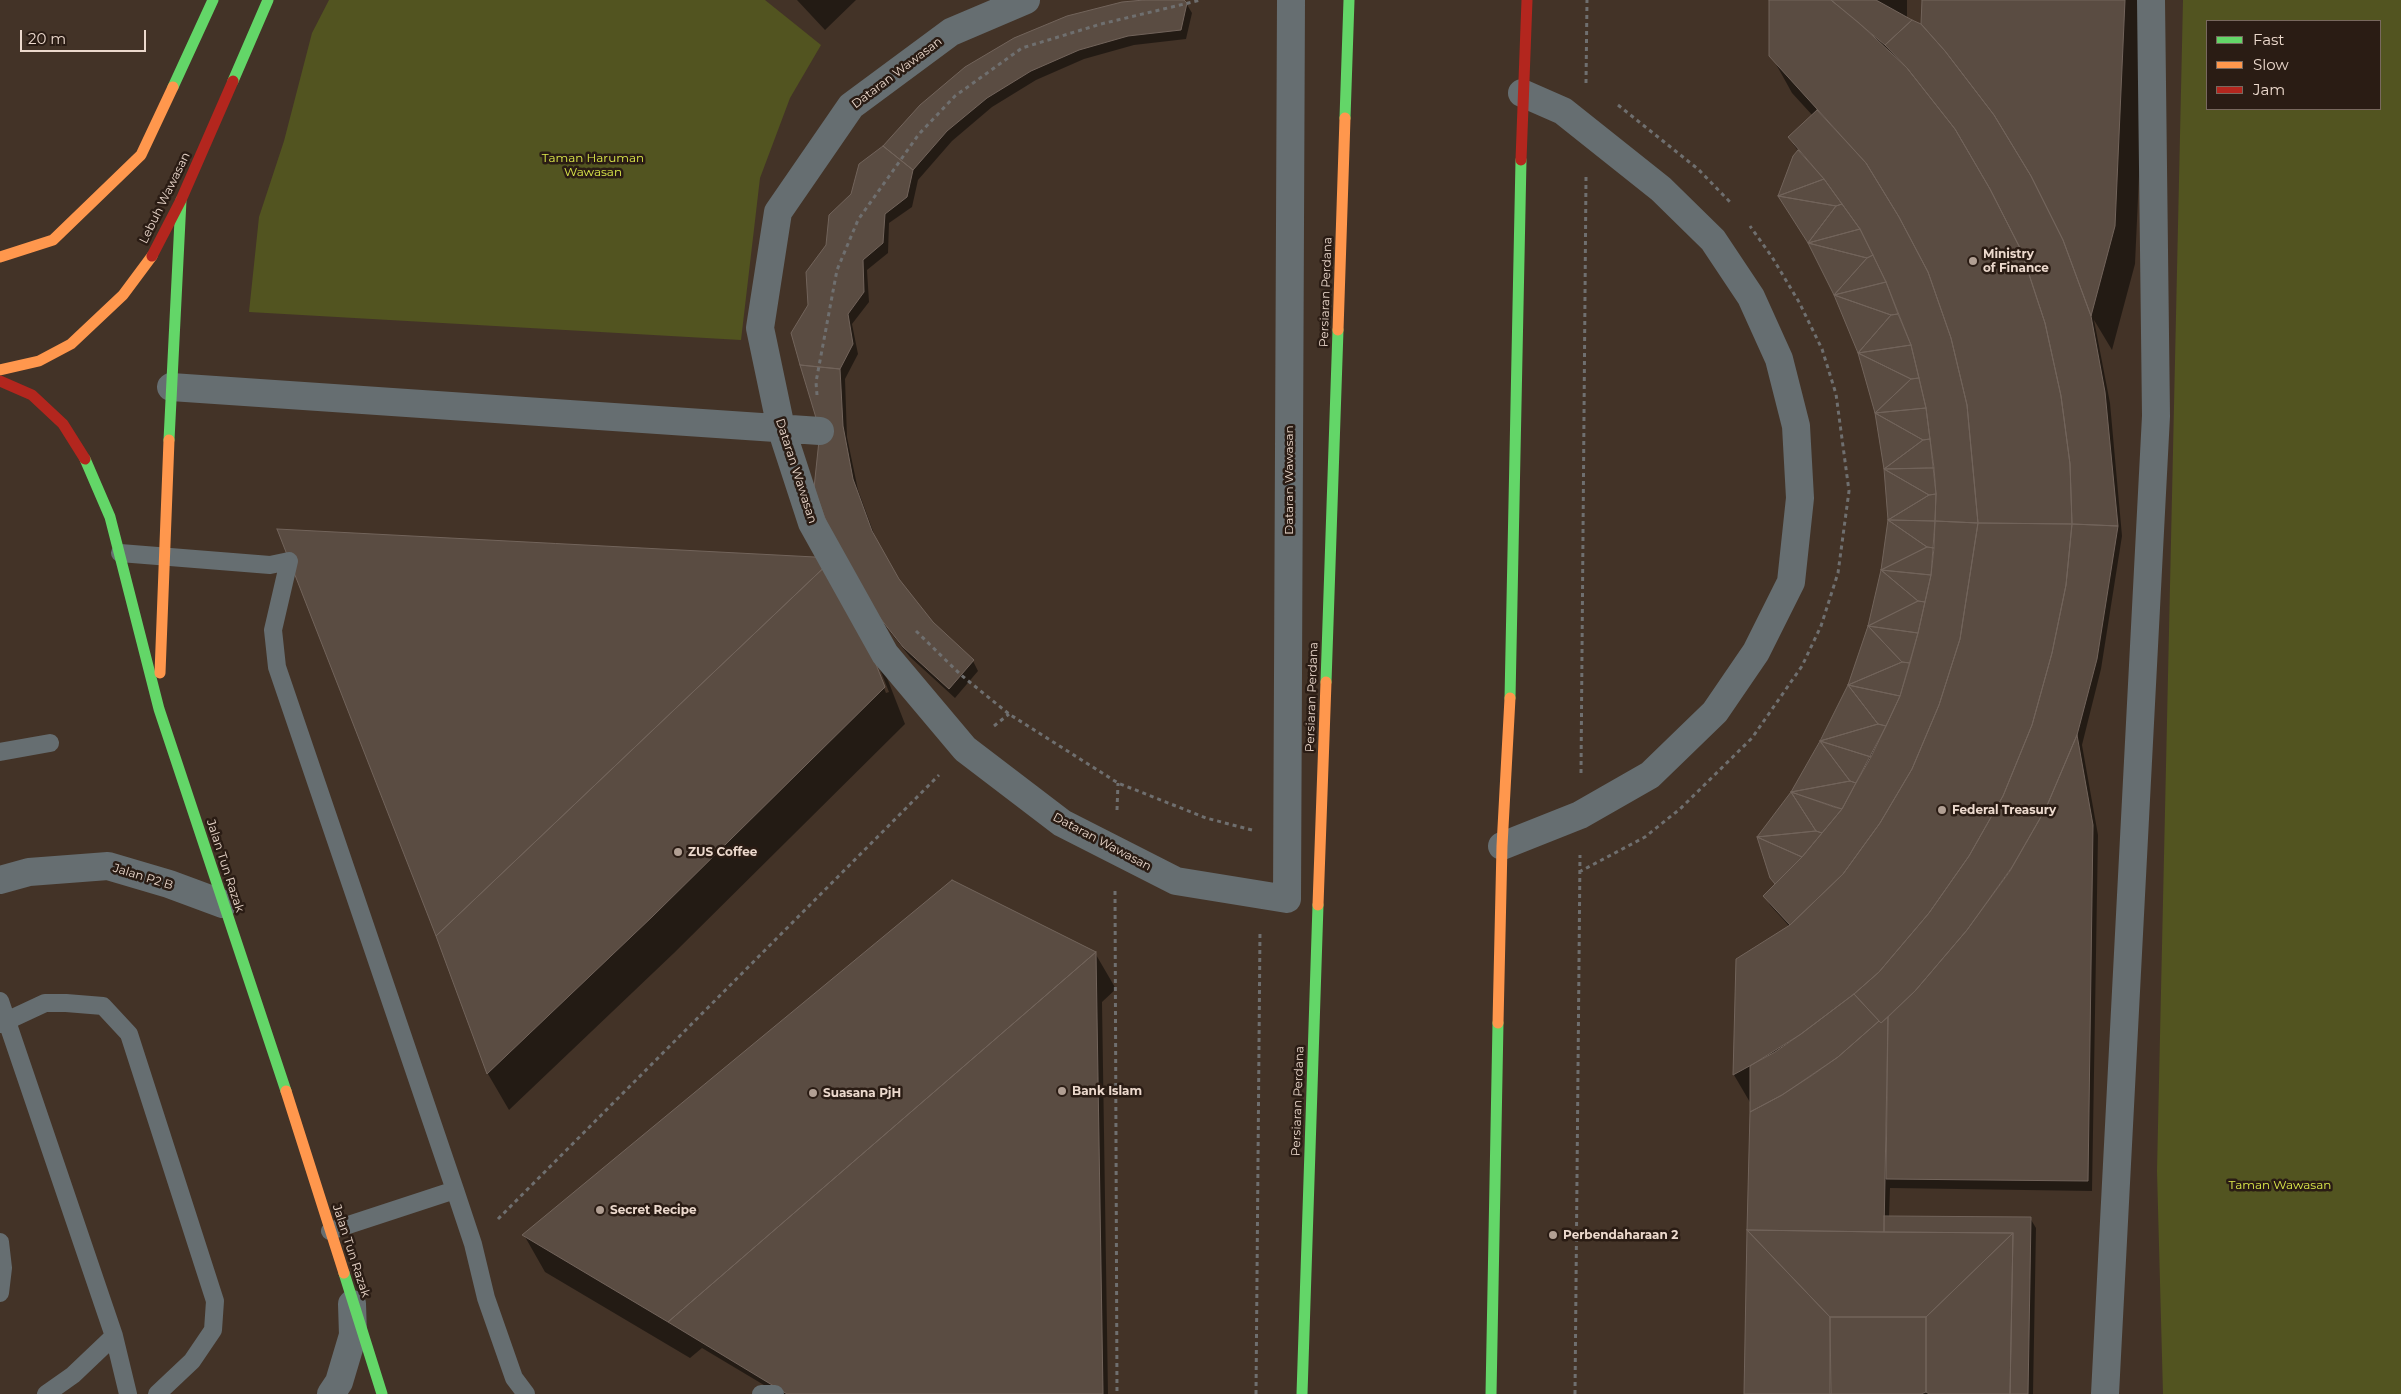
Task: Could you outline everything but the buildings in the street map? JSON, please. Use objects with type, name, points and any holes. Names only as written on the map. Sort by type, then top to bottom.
[{"type":"main road","points":[[0,257],[53,240],[140,155],[213,0]]},
{"type":"main road","name":"Lebuh Wawasan","points":[[0,370],[39,361],[71,344],[94,324],[123,294],[147,265],[181,200],[268,0]]},
{"type":"main road","name":"Persiaran Perdana","points":[[1302,1394],[1349,0]]},
{"type":"main road","points":[[1491,1394],[1502,846],[1510,722],[1522,93],[1527,0]]},
{"type":"main road","points":[[159,709],[163,557],[181,200]]},
{"type":"main road","name":"Jalan Tun Razak","points":[[0,381],[32,395],[63,424],[80,448],[110,517],[159,709],[296,1120],[382,1394]]},
{"type":"street","name":"Dataran Wawasan","points":[[1026,0],[951,32],[851,106],[778,212],[760,328],[781,428],[812,523],[885,654],[965,750],[1062,823],[1176,881],[1286,899],[1291,0]]},
{"type":"street","points":[[2105,1394],[2156,416],[2151,0]]},
{"type":"street","points":[[1502,846],[1580,814],[1650,775],[1720,704],[1756,652],[1791,582],[1800,498],[1796,426],[1779,359],[1751,297],[1713,240],[1662,189],[1563,111],[1522,93]]},
{"type":"street","points":[[171,387],[820,430]]},
{"type":"street","name":"Jalan P2 B","points":[[0,880],[29,872],[108,866],[169,884],[223,904]]},
{"type":"street","points":[[331,1394],[339,1382],[353,1335],[351,1295]]},
{"type":"lane","points":[[120,553],[270,565],[289,561],[273,630],[276,667],[473,1244],[489,1307],[514,1378],[526,1394]]},
{"type":"lane","points":[[0,752],[50,743]]},
{"type":"lane","points":[[0,1001],[3,1023],[114,1336],[128,1394]]},
{"type":"lane","points":[[3,1023],[45,1003],[66,1002],[103,1006],[129,1034],[215,1301],[213,1330],[192,1361],[157,1394]]},
{"type":"lane","points":[[330,1231],[455,1190]]},
{"type":"lane","points":[[0,1242],[3,1268],[0,1292]]},
{"type":"lane","points":[[46,1394],[73,1375],[114,1336]]},
{"type":"lane","points":[[761,1394],[775,1394]]},
{"type":"path","points":[[820,430],[816,382],[837,270],[858,220],[919,134],[955,96],[1022,48],[1101,24],[1201,0]]},
{"type":"path","points":[[1575,1394],[1587,0]]},
{"type":"path","points":[[1615,103],[1629,112],[1698,169],[1736,209]]},
{"type":"path","points":[[1579,872],[1645,837],[1680,809],[1752,738],[1802,666],[1821,626],[1838,573],[1849,492],[1836,394],[1822,349],[1799,302],[1772,256],[1748,222]]},
{"type":"path","points":[[911,625],[961,675],[1009,714],[1118,783],[1206,818],[1253,831]]},
{"type":"path","points":[[473,1244],[965,750],[1009,714]]},
{"type":"path","points":[[1117,1394],[1114,950],[1118,783]]},
{"type":"green space","name":"Taman Haruman Wawasan","points":[[329,0],[765,0],[821,45],[790,98],[760,178],[741,340],[249,312],[259,217],[284,141],[312,33]]},
{"type":"green space","name":"Taman Wawasan","points":[[2183,0],[2401,0],[2401,1394],[2163,1394],[2157,1171]]},
{"type":"traffic: fast","points":[[173,87],[213,0]]},
{"type":"traffic: fast","points":[[233,81],[268,0]]},
{"type":"traffic: fast","points":[[1345,118],[1349,0]]},
{"type":"traffic: fast","points":[[1510,698],[1521,160]]},
{"type":"traffic: fast","points":[[169,440],[181,200]]},
{"type":"traffic: fast","points":[[1326,682],[1338,330]]},
{"type":"traffic: fast","points":[[85,459],[110,517],[159,709],[286,1091]]},
{"type":"traffic: fast","points":[[1302,1394],[1318,905]]},
{"type":"traffic: fast","points":[[1491,1394],[1498,1023]]},
{"type":"traffic: fast","points":[[344,1273],[382,1394]]},
{"type":"traffic: slow","points":[[0,257],[53,240],[141,155],[173,87]]},
{"type":"traffic: slow","points":[[1338,330],[1345,118]]},
{"type":"traffic: slow","points":[[0,370],[39,361],[71,344],[123,295],[152,256]]},
{"type":"traffic: slow","points":[[160,673],[169,440]]},
{"type":"traffic: slow","points":[[1318,905],[1326,682]]},
{"type":"traffic: slow","points":[[1498,1023],[1502,846],[1510,698]]},
{"type":"traffic: slow","points":[[286,1091],[344,1273]]},
{"type":"traffic: jam","points":[[1521,160],[1527,0]]},
{"type":"traffic: jam","points":[[152,256],[181,200],[233,81]]},
{"type":"traffic: jam","points":[[0,381],[32,395],[63,424],[85,459]]},
{"type":"place","name":"Ministry of Finance","points":[[1973,261]]},
{"type":"place","name":"Federal Treasury","points":[[1942,810]]},
{"type":"place","name":"ZUS Coffee","points":[[678,852]]},
{"type":"place","name":"Bank Islam","points":[[1062,1091]]},
{"type":"place","name":"Suasana PjH","points":[[813,1093]]},
{"type":"place","name":"Secret Recipe","points":[[600,1210]]},
{"type":"place","name":"Perbendaharaan 2","points":[[1553,1235]]}]
